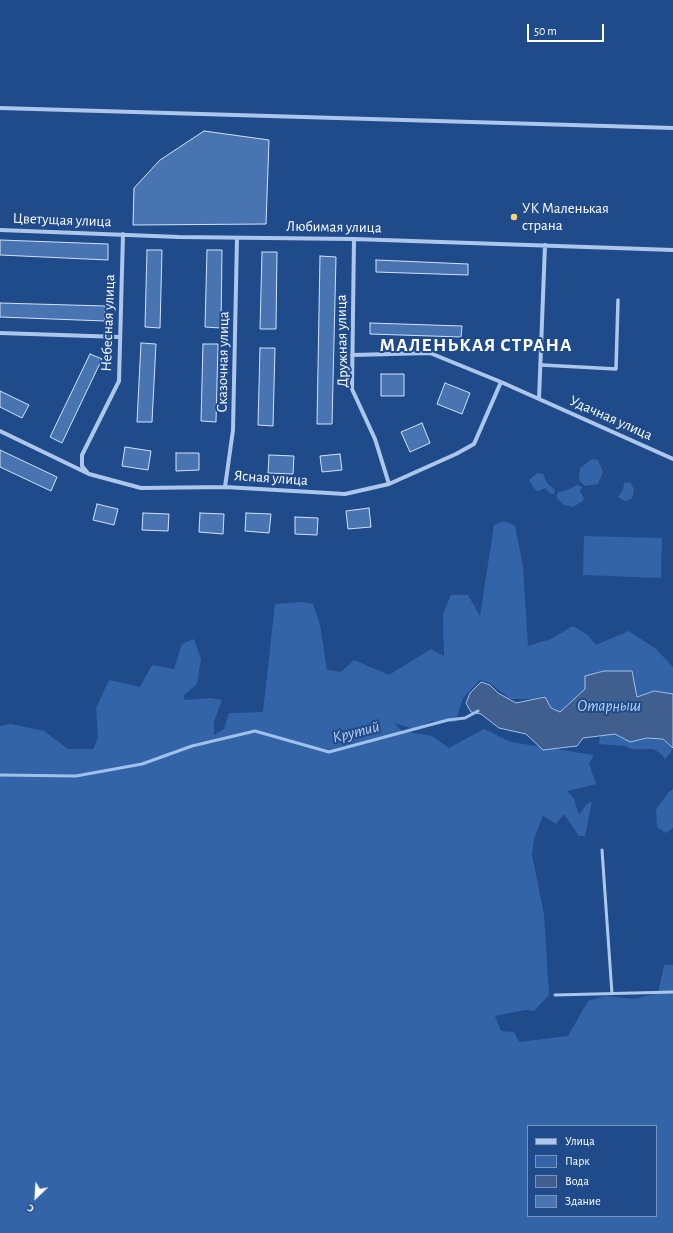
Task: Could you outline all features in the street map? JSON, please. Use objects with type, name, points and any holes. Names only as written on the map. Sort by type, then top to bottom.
[{"type":"street","points":[[0,108],[673,128]]},
{"type":"street","name":"Цветущая улица","points":[[0,230],[123,234]]},
{"type":"street","name":"Любимая улица","points":[[123,234],[179,238],[354,239],[673,250]]},
{"type":"street","name":"Небесная улица","points":[[89,474],[82,466],[82,455],[119,380],[123,234]]},
{"type":"street","name":"Сказочная улица","points":[[225,487],[233,430],[237,238]]},
{"type":"street","name":"Дружная улица","points":[[354,239],[352,389],[375,439],[389,484]]},
{"type":"street","points":[[539,399],[542,364],[545,245]]},
{"type":"street","points":[[542,364],[616,369],[618,300]]},
{"type":"street","points":[[0,333],[120,337]]},
{"type":"street","name":"Удачная улица","points":[[352,355],[430,353],[501,382],[673,459]]},
{"type":"street","name":"Ясная улица","points":[[0,431],[89,474],[141,488],[225,487],[345,494],[389,484],[456,454],[474,444],[501,382]]},
{"type":"lane","points":[[602,850],[612,994]]},
{"type":"lane","points":[[555,995],[612,994],[654,991],[673,992]]},
{"type":"green space","points":[[592,459],[598,460],[603,472],[598,484],[585,486],[579,480],[580,468]]},
{"type":"green space","points":[[537,473],[543,474],[547,483],[555,490],[554,494],[551,494],[545,488],[538,491],[535,490],[529,480]]},
{"type":"green space","points":[[630,482],[634,489],[633,495],[631,499],[625,501],[618,497],[623,490],[624,483]]},
{"type":"green space","points":[[577,485],[582,487],[580,491],[584,498],[583,501],[573,507],[564,505],[557,498],[557,494],[559,492]]},
{"type":"green space","points":[[504,521],[515,526],[523,567],[528,646],[551,639],[573,626],[588,635],[596,645],[629,631],[656,649],[673,667],[673,694],[654,691],[636,697],[632,671],[604,671],[585,676],[585,689],[560,712],[551,707],[544,696],[533,699],[510,699],[490,683],[480,680],[463,698],[455,722],[432,721],[414,729],[394,723],[402,731],[432,736],[449,748],[484,729],[511,742],[594,755],[589,764],[596,784],[567,791],[574,799],[579,815],[586,805],[592,801],[585,836],[579,836],[564,814],[556,824],[543,816],[534,839],[532,855],[544,914],[549,995],[534,1011],[525,1010],[495,1016],[501,1031],[514,1032],[519,1042],[568,1036],[588,1001],[605,996],[634,999],[658,993],[664,965],[673,965],[673,1233],[0,1233],[0,726],[11,724],[44,731],[68,749],[93,749],[98,738],[96,708],[109,680],[140,687],[152,665],[174,669],[182,644],[194,639],[201,659],[197,684],[183,696],[185,700],[210,698],[222,700],[214,722],[214,735],[224,729],[229,713],[263,712],[275,604],[303,602],[313,604],[320,625],[327,670],[341,672],[354,660],[389,675],[431,649],[444,656],[443,614],[451,595],[468,595],[480,616],[494,525]]},
{"type":"green space","points":[[584,536],[662,538],[661,578],[583,575]]},
{"type":"green space","points":[[615,734],[630,742],[647,738],[663,739],[672,747],[671,752],[665,759],[660,753],[653,749],[631,749],[625,746],[599,744],[600,736]]},
{"type":"green space","points":[[673,789],[673,828],[666,833],[657,827],[656,810],[668,793]]},
{"type":"water","name":"Отарныш","points":[[604,671],[632,671],[637,697],[654,691],[673,694],[673,748],[663,739],[647,738],[630,742],[615,734],[583,738],[577,746],[543,750],[526,734],[499,728],[481,714],[471,712],[466,703],[470,693],[481,682],[490,685],[498,693],[516,703],[545,697],[551,708],[560,712],[585,689],[585,676]]},
{"type":"building","points":[[204,131],[269,140],[266,224],[133,225],[134,188],[160,160]]},
{"type":"building","points":[[0,240],[108,244],[108,260],[0,255]]},
{"type":"building","points":[[147,250],[162,250],[160,328],[145,327]]},
{"type":"building","points":[[207,250],[222,250],[221,328],[205,327]]},
{"type":"building","points":[[262,252],[277,252],[276,329],[260,329]]},
{"type":"building","points":[[320,256],[336,257],[332,424],[317,424]]},
{"type":"building","points":[[376,260],[468,264],[468,275],[376,272]]},
{"type":"building","points":[[0,303],[105,306],[105,321],[0,317]]},
{"type":"building","points":[[370,323],[462,326],[461,337],[370,334]]},
{"type":"building","points":[[141,343],[156,344],[152,422],[137,422]]},
{"type":"building","points":[[203,344],[218,344],[216,422],[201,421]]},
{"type":"building","points":[[260,348],[275,348],[273,426],[258,425]]},
{"type":"building","points":[[90,354],[102,359],[62,443],[50,437]]},
{"type":"building","points":[[381,374],[404,374],[404,396],[381,396]]},
{"type":"building","points":[[445,383],[470,393],[462,414],[437,404]]},
{"type":"building","points":[[0,391],[29,405],[22,418],[0,407]]},
{"type":"building","points":[[422,423],[430,443],[410,452],[401,432]]},
{"type":"building","points":[[125,447],[151,451],[148,470],[122,466]]},
{"type":"building","points":[[0,450],[57,477],[51,491],[0,467]]},
{"type":"building","points":[[176,453],[199,453],[199,470],[176,471]]},
{"type":"building","points":[[340,454],[342,470],[322,472],[320,456]]},
{"type":"building","points":[[269,455],[294,456],[293,474],[268,473]]},
{"type":"building","points":[[97,504],[118,509],[114,525],[93,520]]},
{"type":"building","points":[[369,508],[371,527],[348,529],[346,511]]},
{"type":"building","points":[[143,513],[169,514],[168,531],[142,530]]},
{"type":"building","points":[[200,513],[224,514],[223,534],[199,532]]},
{"type":"building","points":[[246,513],[271,514],[269,533],[245,531]]},
{"type":"building","points":[[295,517],[318,518],[317,535],[295,534]]},
{"type":"waterway","name":"Крутий","points":[[0,775],[76,776],[142,764],[192,746],[255,731],[329,752],[448,720],[465,718],[478,711]]},
{"type":"place","name":"УК Маленькая страна","points":[[514,217]]},
{"type":"district","name":"МАЛЕНЬКАЯ СТРАНА","points":[[476,345]]}]
